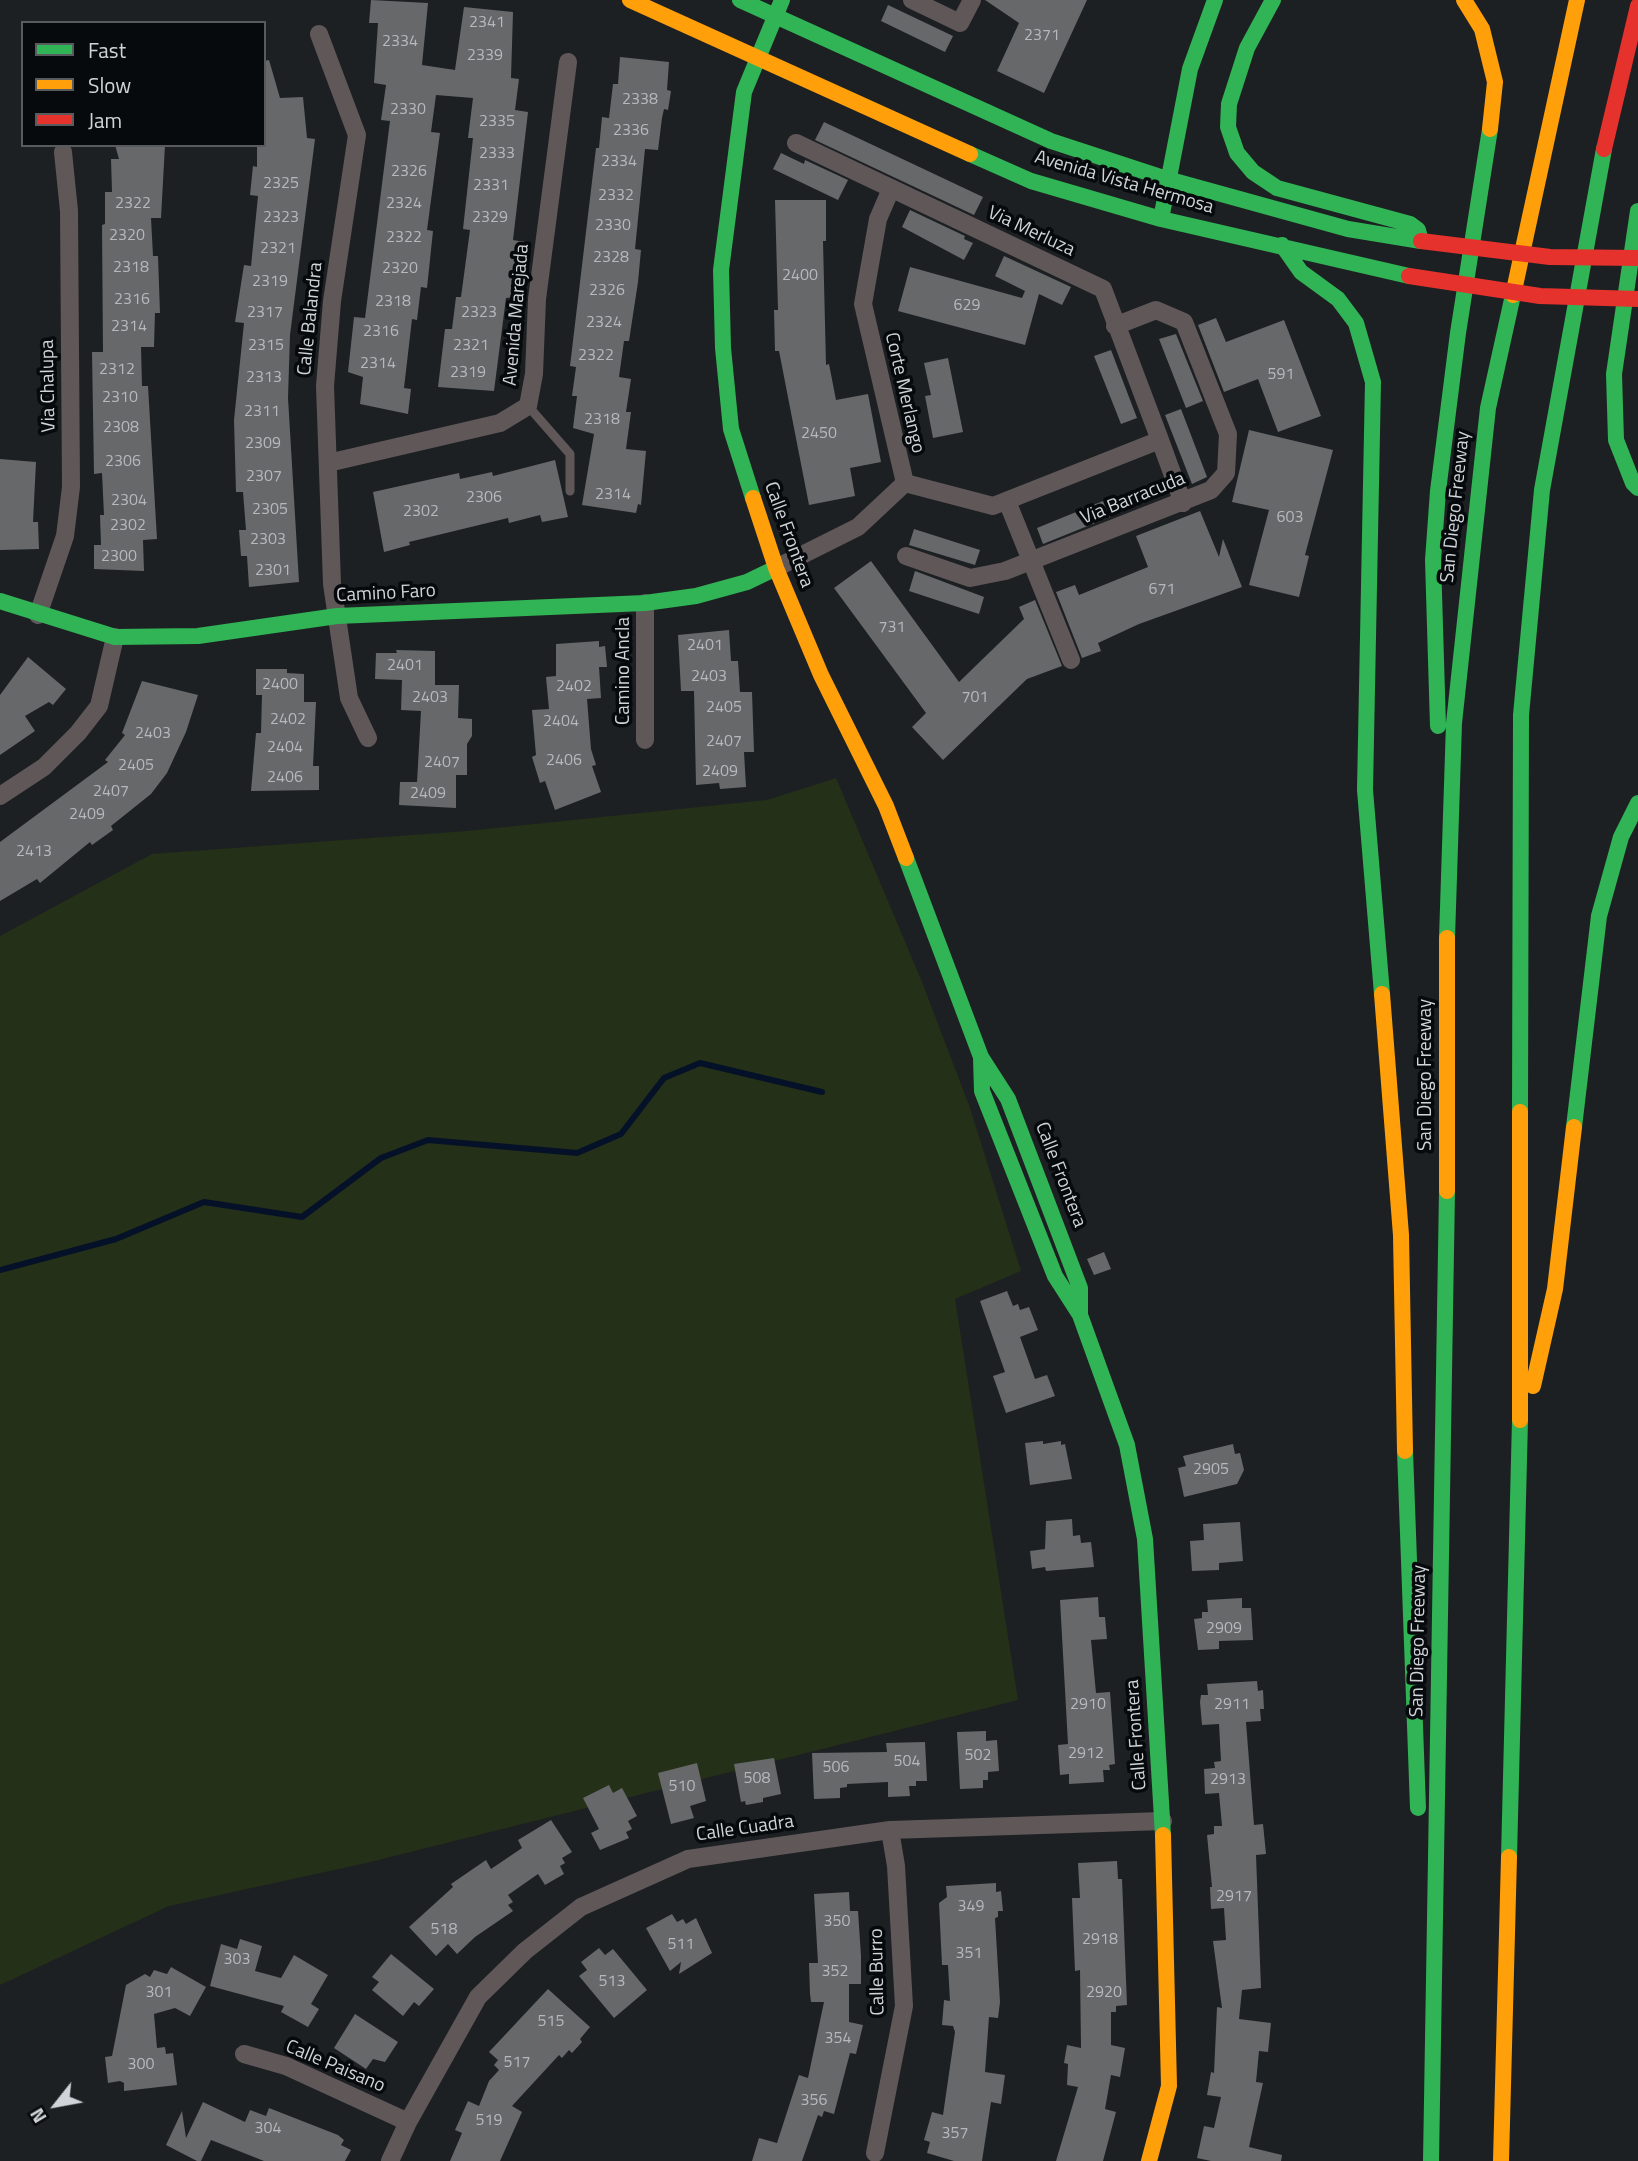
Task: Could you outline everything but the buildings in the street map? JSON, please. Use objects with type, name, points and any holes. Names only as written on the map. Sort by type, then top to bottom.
[{"type":"main road","name":"Avenida Vista Hermosa","points":[[630,0],[755,59],[1031,181],[1161,219],[1409,276],[1540,296],[1638,299]]},
{"type":"main road","name":"Avenida Vista Hermosa","points":[[740,0],[1051,141],[1167,179],[1348,229],[1421,242],[1550,257],[1638,258]]},
{"type":"main road","name":"Calle Frontera","points":[[782,0],[755,59],[744,92],[721,270],[723,348],[731,429],[776,568],[821,675],[886,806],[981,1057],[1013,1111],[1080,1288],[1080,1315],[1128,1445],[1145,1539],[1163,1821],[1169,2085],[1149,2161]]},
{"type":"main road","points":[[1161,219],[1190,69],[1215,0]]},
{"type":"main road","points":[[1273,0],[1247,48],[1229,104],[1228,127],[1237,153],[1253,172],[1277,188],[1410,224],[1418,230],[1421,242]]},
{"type":"main road","points":[[1447,913],[1440,807],[1433,561],[1438,491],[1458,333],[1489,144],[1494,82],[1482,29],[1464,0]]},
{"type":"main road","name":"San Diego Freeway","points":[[1432,2161],[1448,1117],[1447,913],[1454,723],[1488,408],[1577,0]]},
{"type":"main road","points":[[1501,2161],[1520,1442],[1521,715],[1542,490],[1600,166],[1638,6]]},
{"type":"main road","points":[[1638,211],[1614,374],[1616,440],[1633,483],[1638,488]]},
{"type":"main road","points":[[1282,245],[1301,272],[1338,299],[1356,323],[1373,382],[1364,790],[1401,1235],[1407,1546],[1434,2053]]},
{"type":"main road","name":"Camino Faro","points":[[0,601],[115,637],[198,636],[337,617],[645,603],[722,589],[747,582],[776,568]]},
{"type":"main road","points":[[1520,1442],[1555,1289],[1599,916],[1621,837],[1638,803]]},
{"type":"street","points":[[912,0],[960,23],[972,0]]},
{"type":"street","name":"Calle Balandra","points":[[319,34],[357,135],[324,386],[337,617],[349,698],[368,738]]},
{"type":"street","name":"Avenida Marejada","points":[[327,463],[500,423],[528,406],[534,374],[537,299],[568,62]]},
{"type":"street","name":"Via Merluza","points":[[796,143],[1103,289],[1160,440]]},
{"type":"street","name":"Via Chalupa","points":[[38,615],[65,536],[71,486],[69,211],[63,152]]},
{"type":"street","name":"Corte Merlango","points":[[891,189],[878,219],[863,304],[905,483],[993,506],[1160,440]]},
{"type":"street","name":"Via Barracuda","points":[[906,556],[970,578],[1005,571],[1211,490],[1226,473],[1228,434],[1184,322],[1156,310],[1115,326]]},
{"type":"street","points":[[1160,440],[1182,503]]},
{"type":"street","points":[[776,568],[858,527],[905,483]]},
{"type":"street","points":[[1007,501],[1071,660]]},
{"type":"street","name":"Camino Ancla","points":[[645,603],[645,740]]},
{"type":"street","points":[[0,796],[44,766],[78,733],[99,706],[115,637]]},
{"type":"street","name":"Calle Cuadra","points":[[390,2161],[408,2122],[478,1997],[525,1951],[581,1907],[688,1858],[890,1830],[1163,1821]]},
{"type":"street","name":"Calle Burro","points":[[875,2153],[904,2006],[896,1866],[890,1830]]},
{"type":"street","name":"Calle Paisano","points":[[244,2054],[286,2066],[408,2122]]},
{"type":"lane","points":[[528,406],[570,454],[570,491]]},
{"type":"green space","points":[[836,778],[922,982],[970,1108],[1021,1271],[955,1299],[1018,1700],[366,1863],[169,1906],[0,1985],[0,936],[152,854],[467,831],[767,800]]},
{"type":"waterway","points":[[0,1270],[116,1239],[204,1202],[302,1217],[381,1158],[428,1140],[577,1153],[621,1134],[664,1078],[700,1063],[822,1092]]},
{"type":"traffic: fast","points":[[740,0],[1051,141],[1167,179],[1348,229],[1421,241]]},
{"type":"traffic: fast","points":[[753,498],[731,429],[723,348],[721,270],[744,92],[782,0]]},
{"type":"traffic: fast","points":[[1161,219],[1190,69],[1215,0]]},
{"type":"traffic: fast","points":[[1273,0],[1247,48],[1229,104],[1228,127],[1237,153],[1253,172],[1277,188],[1410,224],[1418,230],[1421,241]]},
{"type":"traffic: fast","points":[[1438,726],[1433,560],[1438,491],[1458,333],[1490,129]]},
{"type":"traffic: fast","points":[[1520,1112],[1521,715],[1542,490],[1604,149]]},
{"type":"traffic: fast","points":[[970,154],[1031,181],[1161,219],[1409,276]]},
{"type":"traffic: fast","points":[[1638,211],[1614,374],[1616,440],[1633,483],[1638,488]]},
{"type":"traffic: fast","points":[[1282,245],[1301,272],[1338,299],[1356,323],[1373,382],[1365,790],[1382,994]]},
{"type":"traffic: fast","points":[[1447,938],[1454,723],[1488,408],[1513,295]]},
{"type":"traffic: fast","points":[[0,601],[115,637],[198,636],[337,616],[645,603],[696,596],[747,582],[776,568]]},
{"type":"traffic: fast","points":[[1574,1127],[1599,916],[1621,837],[1638,803]]},
{"type":"traffic: fast","points":[[906,858],[981,1057],[1008,1099],[1080,1288],[1080,1315]]},
{"type":"traffic: fast","points":[[981,1058],[982,1091],[1055,1276],[1080,1315],[1127,1445],[1145,1539],[1163,1835]]},
{"type":"traffic: fast","points":[[1431,2161],[1447,1191]]},
{"type":"traffic: fast","points":[[1509,1857],[1520,1420]]},
{"type":"traffic: fast","points":[[1405,1451],[1418,1808]]},
{"type":"traffic: slow","points":[[630,0],[970,154]]},
{"type":"traffic: slow","points":[[1464,0],[1482,29],[1495,82],[1490,129]]},
{"type":"traffic: slow","points":[[1513,295],[1577,0]]},
{"type":"traffic: slow","points":[[753,498],[776,568],[821,675],[886,806],[906,858]]},
{"type":"traffic: slow","points":[[1447,938],[1447,1191]]},
{"type":"traffic: slow","points":[[1382,994],[1401,1235],[1405,1451]]},
{"type":"traffic: slow","points":[[1520,1112],[1520,1420]]},
{"type":"traffic: slow","points":[[1533,1386],[1555,1289],[1574,1127]]},
{"type":"traffic: slow","points":[[1149,2161],[1169,2086],[1163,1835]]},
{"type":"traffic: slow","points":[[1501,2161],[1509,1857]]},
{"type":"traffic: jam","points":[[1604,149],[1638,6]]},
{"type":"traffic: jam","points":[[1421,241],[1550,257],[1638,258]]},
{"type":"traffic: jam","points":[[1409,276],[1540,296],[1638,299]]}]
